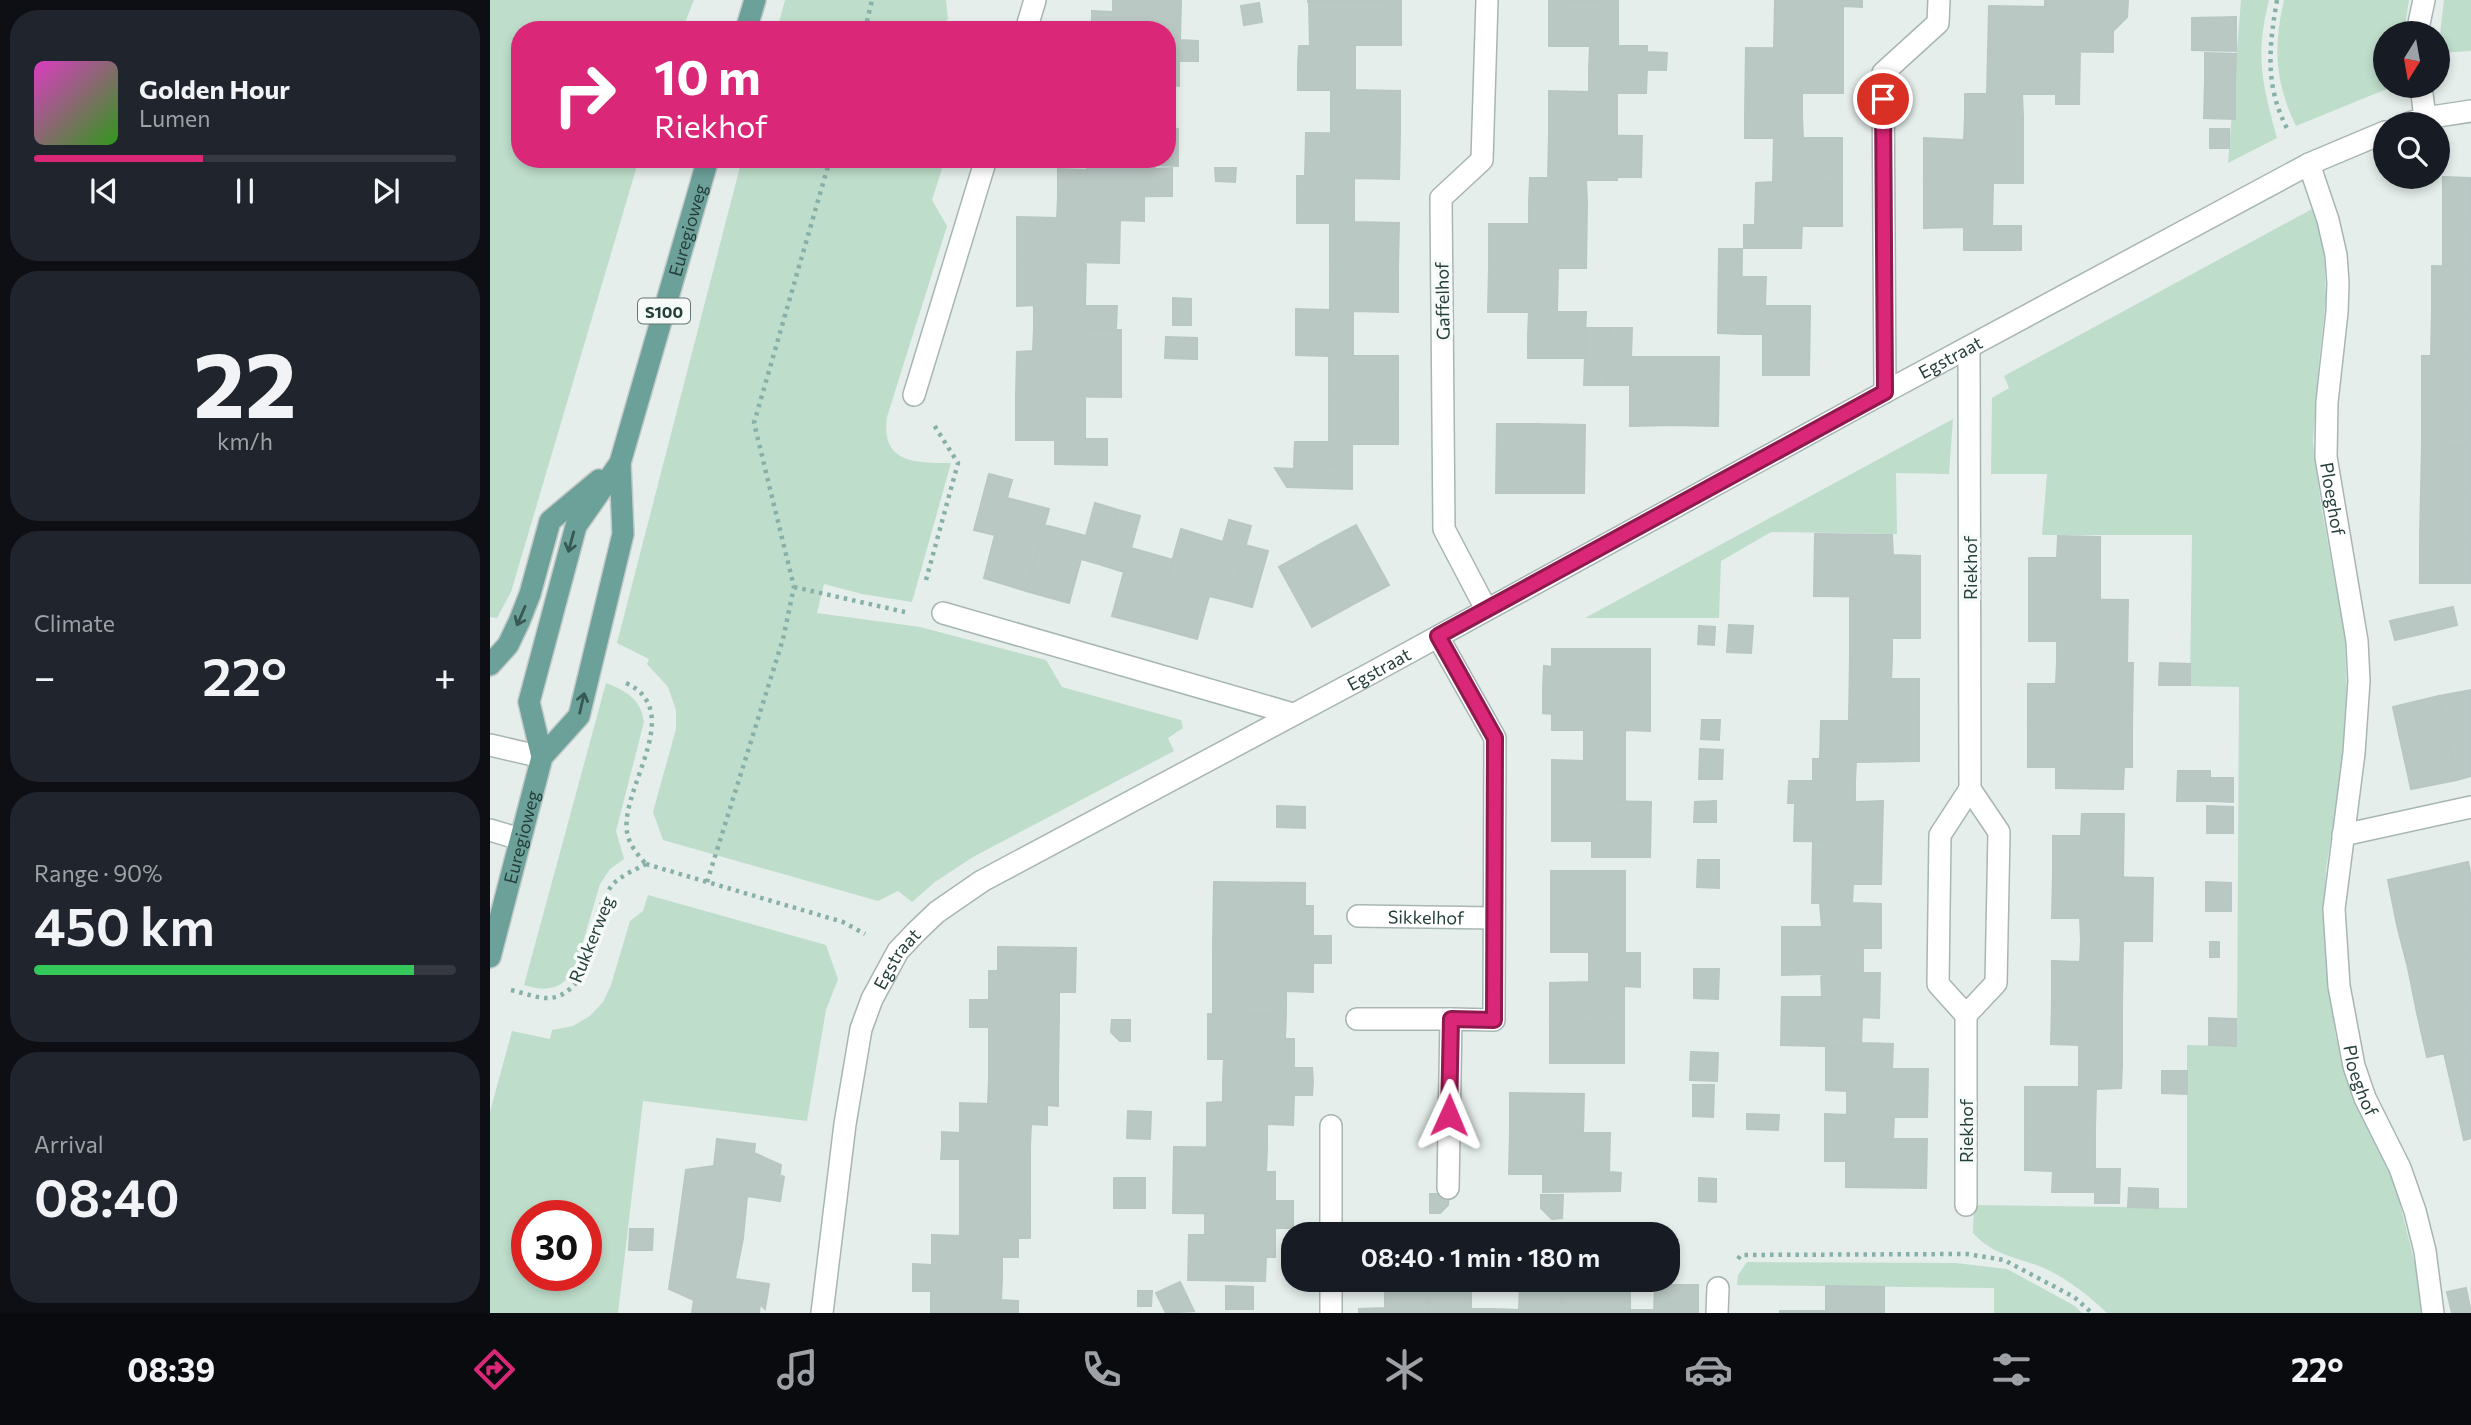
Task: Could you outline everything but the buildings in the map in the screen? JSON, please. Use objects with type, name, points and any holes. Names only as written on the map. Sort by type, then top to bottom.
[{"type":"main road","points":[[749,21],[755,0]]},
{"type":"main road","name":"Euregioweg","points":[[542,757],[529,702],[576,526],[620,463],[705,168]]},
{"type":"main road","points":[[490,665],[508,645],[519,622],[530,594],[550,521],[620,463]]},
{"type":"main road","name":"Euregioweg","points":[[490,957],[542,757],[579,716],[624,534],[620,463]]},
{"type":"street","points":[[1029,21],[1035,0]]},
{"type":"street","name":"Gaffelhof","points":[[1486,609],[1444,529],[1441,198],[1482,160],[1487,0]]},
{"type":"street","points":[[1885,392],[1883,73],[1938,23],[1939,0]]},
{"type":"street","points":[[2420,21],[2424,0]]},
{"type":"street","points":[[2450,115],[2471,111]]},
{"type":"street","name":"Egstraat","points":[[822,1313],[861,1028],[872,999],[898,951],[937,912],[982,881],[1885,392],[2309,164],[2373,137]]},
{"type":"street","name":"Ploeghof","points":[[2309,164],[2328,220],[2336,255],[2338,303],[2327,402],[2326,457],[2357,641],[2359,681],[2354,753],[2334,909],[2339,986],[2354,1066],[2365,1098],[2400,1168],[2415,1211],[2425,1251],[2433,1313]]},
{"type":"street","points":[[914,395],[983,168]]},
{"type":"street","name":"Riekhof","points":[[1969,348],[1970,789]]},
{"type":"street","points":[[943,613],[1293,714]]},
{"type":"street","points":[[1357,1019],[1494,1020],[1495,738],[1438,636]]},
{"type":"street","points":[[490,745],[542,757]]},
{"type":"street","points":[[1970,789],[2000,832],[1997,983],[1966,1015],[1938,984],[1940,835],[1970,789]]},
{"type":"street","points":[[2343,835],[2471,807]]},
{"type":"street","points":[[490,830],[520,839]]},
{"type":"street","name":"Sikkelhof","points":[[1358,916],[1494,918]]},
{"type":"street","name":"Riekhof","points":[[1966,1015],[1966,1205]]},
{"type":"street","points":[[1448,1188],[1451,1019]]},
{"type":"street","points":[[1331,1126],[1331,1222]]},
{"type":"street","points":[[1717,1288],[1717,1313]]},
{"type":"street","points":[[1331,1292],[1331,1313]]},
{"type":"path","points":[[867,21],[872,0]]},
{"type":"path","points":[[2277,0],[2269,45],[2275,98],[2287,128],[2309,164]]},
{"type":"path","points":[[827,168],[754,423],[794,587],[783,639],[707,882],[843,922],[898,951]]},
{"type":"path","points":[[914,395],[958,463],[917,615]]},
{"type":"path","points":[[794,587],[917,615],[943,613]]},
{"type":"path","name":"Rukkerweg","points":[[503,988],[544,999],[553,999],[567,993],[577,982],[605,898],[613,885],[646,864],[707,882]]},
{"type":"path","points":[[1717,1288],[1741,1255],[1967,1254],[2004,1260],[2074,1297],[2092,1313]]},
{"type":"green space","points":[[490,0],[694,0],[686,21],[511,21],[511,168],[636,168],[511,592],[497,618],[490,617]]},
{"type":"green space","points":[[785,0],[946,0],[948,19],[946,21],[779,21]]},
{"type":"green space","points":[[2241,0],[2269,0],[2261,54],[2267,101],[2277,138],[2228,163]]},
{"type":"green space","points":[[2284,0],[2409,0],[2406,21],[2373,21],[2373,95],[2296,126],[2280,79],[2277,49]]},
{"type":"green space","points":[[2444,0],[2471,0],[2471,51],[2450,52],[2450,21],[2442,21]]},
{"type":"green space","points":[[740,168],[942,168],[932,200],[947,226],[887,417],[886,432],[889,444],[895,452],[914,461],[951,463],[912,602],[862,594],[824,584],[817,613],[920,627],[1046,660],[1062,687],[1181,720],[1183,728],[1168,738],[1174,751],[973,857],[935,882],[912,902],[898,891],[878,901],[663,840],[653,812],[676,729],[676,710],[668,687],[647,664],[649,659],[617,643]]},
{"type":"green space","points":[[2314,208],[2324,246],[2326,299],[2313,442],[2321,505],[2345,636],[2347,705],[2341,777],[2326,869],[2325,950],[2336,1037],[2349,1081],[2387,1165],[2399,1200],[2419,1280],[2423,1313],[2107,1313],[2058,1275],[1990,1248],[1981,1241],[1973,1233],[1974,1205],[2187,1208],[2187,1045],[2237,1046],[2239,687],[2190,686],[2192,535],[2042,535],[2047,474],[1991,474],[1992,398],[2009,388],[2004,376]]},
{"type":"green space","points":[[1953,419],[1949,474],[1896,473],[1897,534],[1771,532],[1721,561],[1719,618],[1585,618]]},
{"type":"green space","points":[[606,683],[620,689],[636,702],[644,722],[616,831],[624,859],[610,869],[600,884],[575,969],[570,976],[553,988],[524,985]]},
{"type":"green space","points":[[648,895],[826,945],[838,979],[826,1010],[807,1121],[643,1101],[618,1313],[490,1313],[490,1112],[512,1031],[550,1039],[552,1030],[573,1026],[590,1016],[603,1002],[611,985],[630,921],[643,911]]},
{"type":"green space","points":[[1747,1262],[1956,1263],[2007,1269],[2075,1306],[2082,1313],[1994,1313],[1994,1288],[1737,1285],[1738,1275]]},
{"type":"route","points":[[1449,1115],[1451,1019],[1494,1020],[1495,738],[1438,636],[1885,392],[1883,99]]}]
